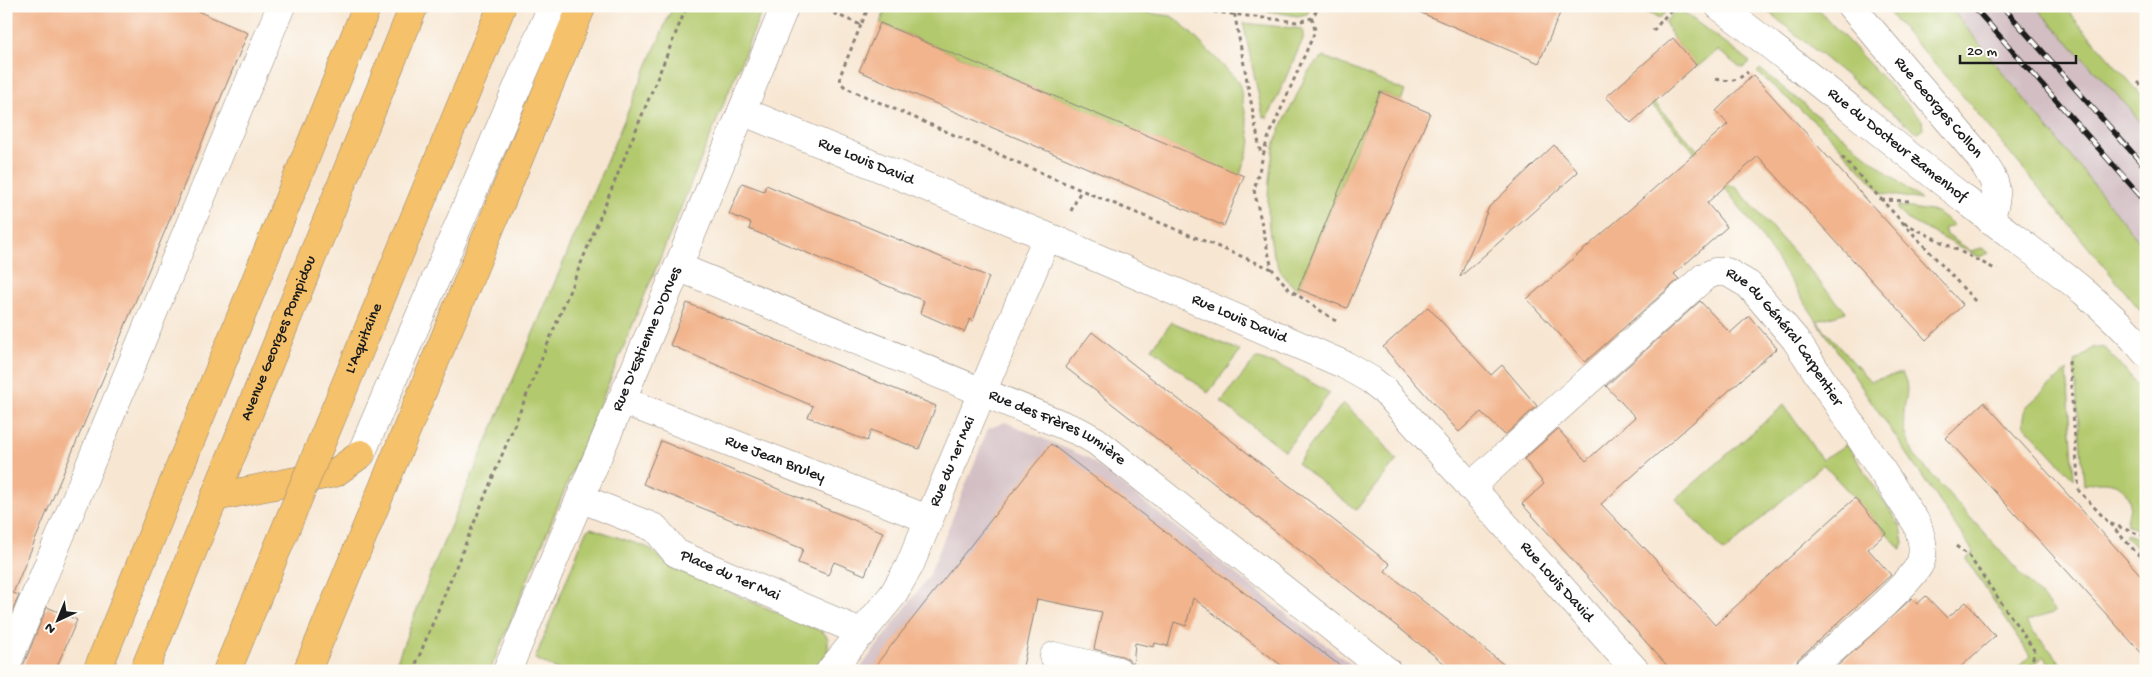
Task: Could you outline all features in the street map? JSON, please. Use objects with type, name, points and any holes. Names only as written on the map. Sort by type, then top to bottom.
[{"type":"main road","points":[[97,671],[367,6]]},
{"type":"main road","name":"Avenue Georges Pompidou","points":[[144,671],[414,6]]},
{"type":"main road","name":"L'Aquitaine","points":[[227,671],[502,6]]},
{"type":"main road","points":[[310,663],[582,6]]},
{"type":"main road","points":[[216,497],[335,473],[361,454]]},
{"type":"street","points":[[361,454],[552,6]]},
{"type":"street","name":"Rue D'Estienne D'Orves","points":[[507,671],[678,267],[785,6]]},
{"type":"street","name":"Rue du Docteur Zamenhof","points":[[1719,6],[1990,220],[2075,284],[2133,338],[2146,353]]},
{"type":"street","name":"Rue Georges Collon","points":[[1851,6],[1978,155],[1992,178],[1998,195],[1990,220]]},
{"type":"street","points":[[6,666],[272,9]]},
{"type":"street","name":"Rue Louis David","points":[[742,111],[1047,236],[1344,365],[1372,380],[1385,391],[1628,668]]},
{"type":"street","name":"Rue du 1er Mai","points":[[830,671],[863,633],[901,582],[1047,236]]},
{"type":"street","name":"Rue des Frères Lumière","points":[[678,267],[1080,432],[1096,441],[1387,671]]},
{"type":"street","name":"Rue du Général Carpentier","points":[[1470,487],[1704,277],[1715,272],[1727,272],[1749,285],[1794,339],[1918,524],[1923,549],[1916,574],[1808,671]]},
{"type":"street","name":"Rue Jean Bruley","points":[[621,400],[928,519]]},
{"type":"street","name":"Place du 1er Mai","points":[[580,498],[655,528],[676,553],[863,633]]},
{"type":"street","points":[[1054,656],[1118,671]]},
{"type":"path","points":[[413,671],[687,6]]},
{"type":"path","points":[[817,6],[862,25]]},
{"type":"path","points":[[870,6],[840,76],[841,83],[846,88],[1080,190],[1272,269]]},
{"type":"path","points":[[1166,6],[1297,22],[1312,18]]},
{"type":"path","points":[[1233,6],[1262,157]]},
{"type":"path","points":[[1319,6],[1312,18],[1315,30],[1313,36],[1262,157],[1254,190],[1272,269],[1288,290],[1343,325]]},
{"type":"path","points":[[1653,31],[1674,6]]},
{"type":"path","points":[[1716,79],[1728,82],[1738,80],[1747,72]]},
{"type":"path","points":[[2138,82],[2146,90]]},
{"type":"path","points":[[1842,157],[1977,303]]},
{"type":"path","points":[[1880,200],[1916,202]]},
{"type":"path","points":[[1901,221],[1997,270],[2004,271]]},
{"type":"path","points":[[2069,361],[2079,491],[2146,563]]},
{"type":"path","points":[[2109,523],[2146,537]]},
{"type":"path","points":[[1923,549],[1954,546],[1962,548],[1969,556],[2034,650],[2035,656],[2032,662],[2021,671]]},
{"type":"shaded area","points":[[1949,6],[2035,6],[2130,109],[2146,129],[2146,250]]},
{"type":"shaded area","points":[[1005,422],[1088,458],[1359,671],[1289,671],[1121,541],[914,671],[858,671],[929,576],[988,429]]},
{"type":"green space","points":[[673,6],[764,6],[490,671],[393,671],[436,560]]},
{"type":"green space","points":[[887,6],[1094,6],[1171,16],[1180,22],[1239,82],[1251,142],[1240,175],[880,23]]},
{"type":"green space","points":[[1240,6],[1313,6],[1307,14],[1297,16]]},
{"type":"green space","points":[[1630,6],[1671,6],[1660,18]]},
{"type":"green space","points":[[1761,6],[1815,6],[1922,120],[1923,129],[1917,133]]},
{"type":"green space","points":[[1883,6],[1949,6],[2146,250],[2146,317],[1962,95]]},
{"type":"green space","points":[[2035,6],[2063,6],[2146,100],[2146,129],[2130,109]]},
{"type":"green space","points":[[1678,8],[1750,62],[1743,68],[1739,67],[1718,50],[1697,67],[1673,38],[1665,22]]},
{"type":"green space","points":[[1243,23],[1303,29],[1303,39],[1268,118],[1263,116]]},
{"type":"green space","points":[[1325,57],[1405,91],[1401,101],[1380,92],[1298,289],[1286,279],[1278,266],[1272,250],[1268,210],[1270,170],[1277,137],[1283,122],[1310,69]]},
{"type":"green space","points":[[1760,69],[1921,200],[1882,193],[1825,131],[1757,72]]},
{"type":"green space","points":[[1654,102],[1730,186],[1735,186],[1846,312],[1817,321],[1737,203],[1651,104]]},
{"type":"green space","points":[[1898,206],[1937,212],[1954,225],[1944,229],[1947,235],[1971,251],[1982,248],[1989,253],[1979,257],[1905,218],[1897,209]]},
{"type":"green space","points":[[1817,321],[1870,381],[1902,373],[1907,388],[1904,423],[1914,455],[2055,612],[2025,622],[2068,671],[2054,671],[2044,656],[2027,671],[2014,671],[2030,656],[1966,559],[1974,553]]},
{"type":"green space","points":[[1172,322],[1240,351],[1208,393],[1152,348]]},
{"type":"green space","points":[[2094,347],[2104,348],[2109,352],[2146,395],[2146,533],[2127,525],[2130,505],[2124,490],[2119,486],[2106,482],[2084,485],[2074,363]]},
{"type":"green space","points":[[1256,358],[1285,368],[1330,393],[1285,451],[1221,402]]},
{"type":"green space","points":[[2067,370],[2074,479],[2023,424],[2026,407]]},
{"type":"green space","points":[[1343,403],[1373,431],[1397,460],[1356,510],[1297,463]]},
{"type":"green space","points":[[1784,405],[1822,460],[1847,444],[1901,527],[1904,543],[1901,549],[1823,464],[1724,552],[1676,499]]},
{"type":"green space","points":[[591,528],[649,548],[675,569],[823,632],[828,638],[828,652],[813,671],[561,671],[535,659],[586,531]]},
{"type":"green space","points":[[2127,534],[2146,541],[2146,558],[2125,536]]},
{"type":"building","points":[[6,6],[186,6],[248,33],[13,593],[19,595],[6,625]]},
{"type":"building","points":[[1405,6],[1543,6],[1560,13],[1539,63]]},
{"type":"building","points":[[880,23],[1244,176],[1224,226],[859,71]]},
{"type":"building","points":[[1673,38],[1696,65],[1631,123],[1606,97]]},
{"type":"building","points":[[1753,75],[1963,305],[1926,340],[1758,156],[1707,203],[1727,227],[1674,274],[1679,279],[1585,362],[1527,299],[1728,124],[1716,111]]},
{"type":"building","points":[[1380,92],[1430,113],[1347,308],[1298,289]]},
{"type":"building","points":[[1554,145],[1578,172],[1460,277],[1489,207]]},
{"type":"building","points":[[742,183],[764,191],[766,185],[989,277],[973,321],[970,319],[964,332],[920,313],[924,301],[749,229],[751,223],[729,214]]},
{"type":"building","points":[[1700,301],[1730,333],[1749,316],[1777,348],[1601,504],[1644,547],[1715,625],[1855,498],[1886,533],[1868,549],[1891,575],[1798,659],[1793,671],[1672,671],[1522,504],[1544,484],[1524,459],[1558,429],[1586,461],[1635,417],[1606,386]]},
{"type":"building","points":[[687,303],[936,406],[919,449],[871,430],[867,441],[808,417],[813,406],[670,345]]},
{"type":"building","points":[[1428,307],[1491,375],[1502,365],[1537,406],[1505,435],[1481,412],[1459,432],[1383,347]]},
{"type":"building","points":[[1092,332],[1390,564],[1385,571],[1512,671],[1454,671],[1065,367]]},
{"type":"building","points":[[1984,402],[2146,581],[2146,658],[1946,438]]},
{"type":"building","points":[[661,441],[883,532],[865,575],[834,562],[828,575],[798,563],[803,549],[643,484]]},
{"type":"building","points":[[1051,444],[1347,671],[1289,671],[1193,598],[1186,626],[1174,622],[1168,646],[1155,643],[1154,647],[1135,643],[1133,666],[1128,659],[1122,656],[1094,649],[1102,612],[1037,599],[1022,671],[871,671]]},
{"type":"building","points":[[1926,596],[1947,618],[1966,602],[1995,636],[1956,671],[1832,671],[1912,598],[1917,604]]},
{"type":"building","points":[[47,607],[77,620],[55,671],[21,671]]},
{"type":"railway","points":[[1973,6],[2146,202]]},
{"type":"railway","points":[[2002,6],[2146,168]]}]
